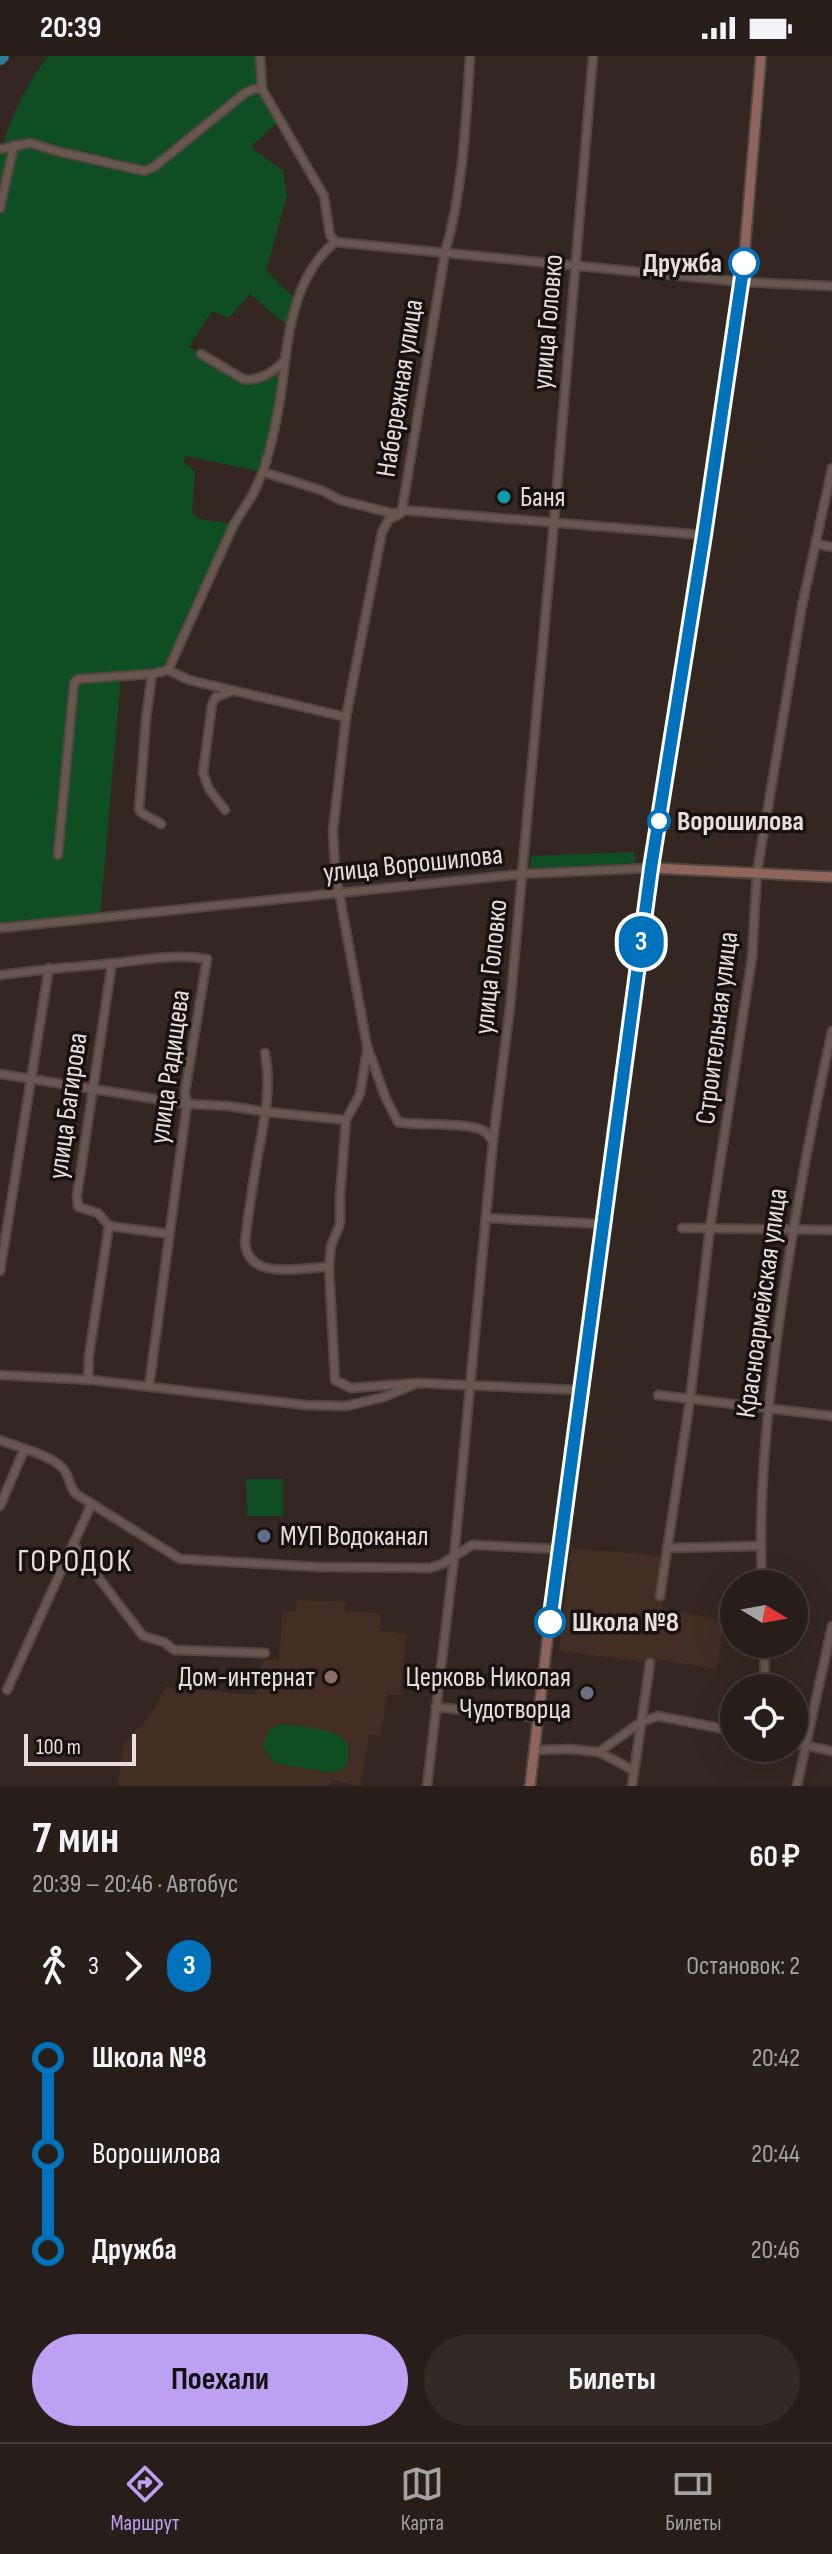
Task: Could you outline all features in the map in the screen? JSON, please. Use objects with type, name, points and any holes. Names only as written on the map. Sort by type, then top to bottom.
[{"type":"main road","points":[[530,1786],[558,1549],[651,868],[742,282],[761,56]]},
{"type":"main road","name":"улица Ворошилова","points":[[651,868],[832,877]]},
{"type":"street","points":[[260,56],[262,89],[324,196],[330,235],[335,242]]},
{"type":"street","name":"Набережная улица","points":[[470,56],[453,225],[445,253],[402,512],[389,519],[382,532],[346,717],[333,831],[335,870],[367,1046],[386,1099],[398,1122],[469,1127],[484,1131],[493,1141]]},
{"type":"street","name":"улица Головко","points":[[427,1786],[454,1558],[493,1141],[510,1007],[593,56]]},
{"type":"street","points":[[2,149],[30,143],[144,171],[154,167],[245,93],[262,89]]},
{"type":"street","points":[[0,208],[14,145]]},
{"type":"street","points":[[168,670],[234,524],[263,472],[271,446],[290,324],[310,271],[320,254],[335,242],[742,282],[832,286]]},
{"type":"street","points":[[201,354],[243,379],[251,380],[276,370],[284,361]]},
{"type":"street","name":"Строительная улица","points":[[660,1596],[690,1399],[710,1227],[752,958],[757,872],[802,606],[832,468]]},
{"type":"street","points":[[263,472],[321,490],[340,500],[391,513],[554,522],[704,535]]},
{"type":"street","points":[[816,544],[832,547]]},
{"type":"street","points":[[58,855],[74,683],[78,679],[168,670],[189,680],[346,717]]},
{"type":"street","points":[[152,674],[139,810],[161,824]]},
{"type":"street","points":[[225,810],[209,789],[203,773],[212,704],[216,697],[234,691]]},
{"type":"street","name":"улица Ворошилова","points":[[0,928],[522,874],[651,868]]},
{"type":"street","name":"улица Радищева","points":[[0,975],[191,956],[207,959],[185,1092],[187,1104],[149,1387]]},
{"type":"street","name":"улица Багирова","points":[[109,1226],[98,1213],[82,1210],[77,1202],[112,963]]},
{"type":"street","points":[[0,1271],[49,968]]},
{"type":"street","name":"Красноармейская улица","points":[[761,1570],[768,1407],[792,1228],[832,1031]]},
{"type":"street","name":"Набережная улица","points":[[367,1046],[360,1094],[346,1120],[340,1224],[331,1246],[329,1267],[335,1380],[351,1388],[417,1383]]},
{"type":"street","points":[[265,1053],[267,1112],[245,1241],[248,1257],[263,1268],[329,1267]]},
{"type":"street","points":[[0,1074],[187,1104],[346,1120]]},
{"type":"street","points":[[486,1218],[603,1224]]},
{"type":"street","points":[[88,1380],[109,1226],[170,1234]]},
{"type":"street","points":[[682,1228],[832,1230]]},
{"type":"street","points":[[0,1375],[88,1380],[305,1405],[346,1406],[384,1397],[417,1383],[579,1390]]},
{"type":"street","points":[[658,1395],[832,1416]]},
{"type":"street","points":[[0,1440],[52,1459],[65,1470],[69,1486],[91,1505],[180,1559],[319,1567],[430,1568],[454,1558],[462,1549],[472,1545],[558,1549]]},
{"type":"street","points":[[0,1506],[24,1450]]},
{"type":"street","points":[[7,1690],[91,1505]]},
{"type":"street","points":[[73,1544],[143,1636],[164,1642],[174,1650],[265,1653]]},
{"type":"street","points":[[667,1548],[760,1546]]},
{"type":"street","points":[[808,1736],[832,1626]]},
{"type":"street","points":[[632,1786],[650,1663]]},
{"type":"street","points":[[436,1707],[539,1718]]},
{"type":"street","points":[[599,1752],[641,1722],[658,1716],[720,1728]]},
{"type":"street","points":[[808,1745],[832,1751]]},
{"type":"street","points":[[535,1750],[599,1752],[633,1770]]},
{"type":"street","points":[[797,1786],[802,1762]]},
{"type":"shaded area","name":"Школа №8","points":[[571,1549],[670,1558],[662,1609],[720,1619],[717,1669],[662,1660],[650,1663],[559,1651]]},
{"type":"shaded area","points":[[297,1600],[345,1602],[345,1611],[381,1613],[380,1631],[407,1634],[400,1695],[387,1694],[381,1736],[369,1735],[361,1786],[332,1780],[329,1786],[118,1786],[123,1745],[151,1714],[166,1687],[255,1695],[263,1659],[279,1660],[283,1611],[296,1611]]},
{"type":"green space","points":[[48,56],[260,56],[262,89],[281,119],[251,147],[283,171],[287,195],[266,271],[298,301],[290,324],[283,322],[250,294],[229,318],[212,311],[189,347],[251,380],[284,361],[281,388],[263,472],[185,456],[184,462],[195,472],[192,513],[199,519],[234,524],[168,670],[121,676],[100,918],[0,928],[0,157],[19,104]]},
{"type":"green space","points":[[634,852],[635,863],[531,868],[531,856]]},
{"type":"green space","points":[[246,1479],[283,1479],[283,1516],[247,1516]]},
{"type":"green space","points":[[281,1724],[318,1729],[340,1736],[347,1744],[349,1754],[345,1767],[333,1773],[275,1763],[264,1748],[264,1743],[268,1733]]},
{"type":"bus line","name":"3","points":[[550,1622],[651,868],[744,263]]},
{"type":"place","name":"Дружба","points":[[744,263]]},
{"type":"place","name":"Баня","points":[[504,497]]},
{"type":"place","name":"Ворошилова","points":[[659,821]]},
{"type":"place","name":"МУП Водоканал","points":[[264,1536]]},
{"type":"place","name":"Школа №8","points":[[550,1622]]},
{"type":"place","name":"Дом-интернат","points":[[331,1677]]},
{"type":"place","name":"Церковь Николая Чудотворца","points":[[587,1693]]},
{"type":"district","name":"ГОРОДОК","points":[[75,1561]]}]
